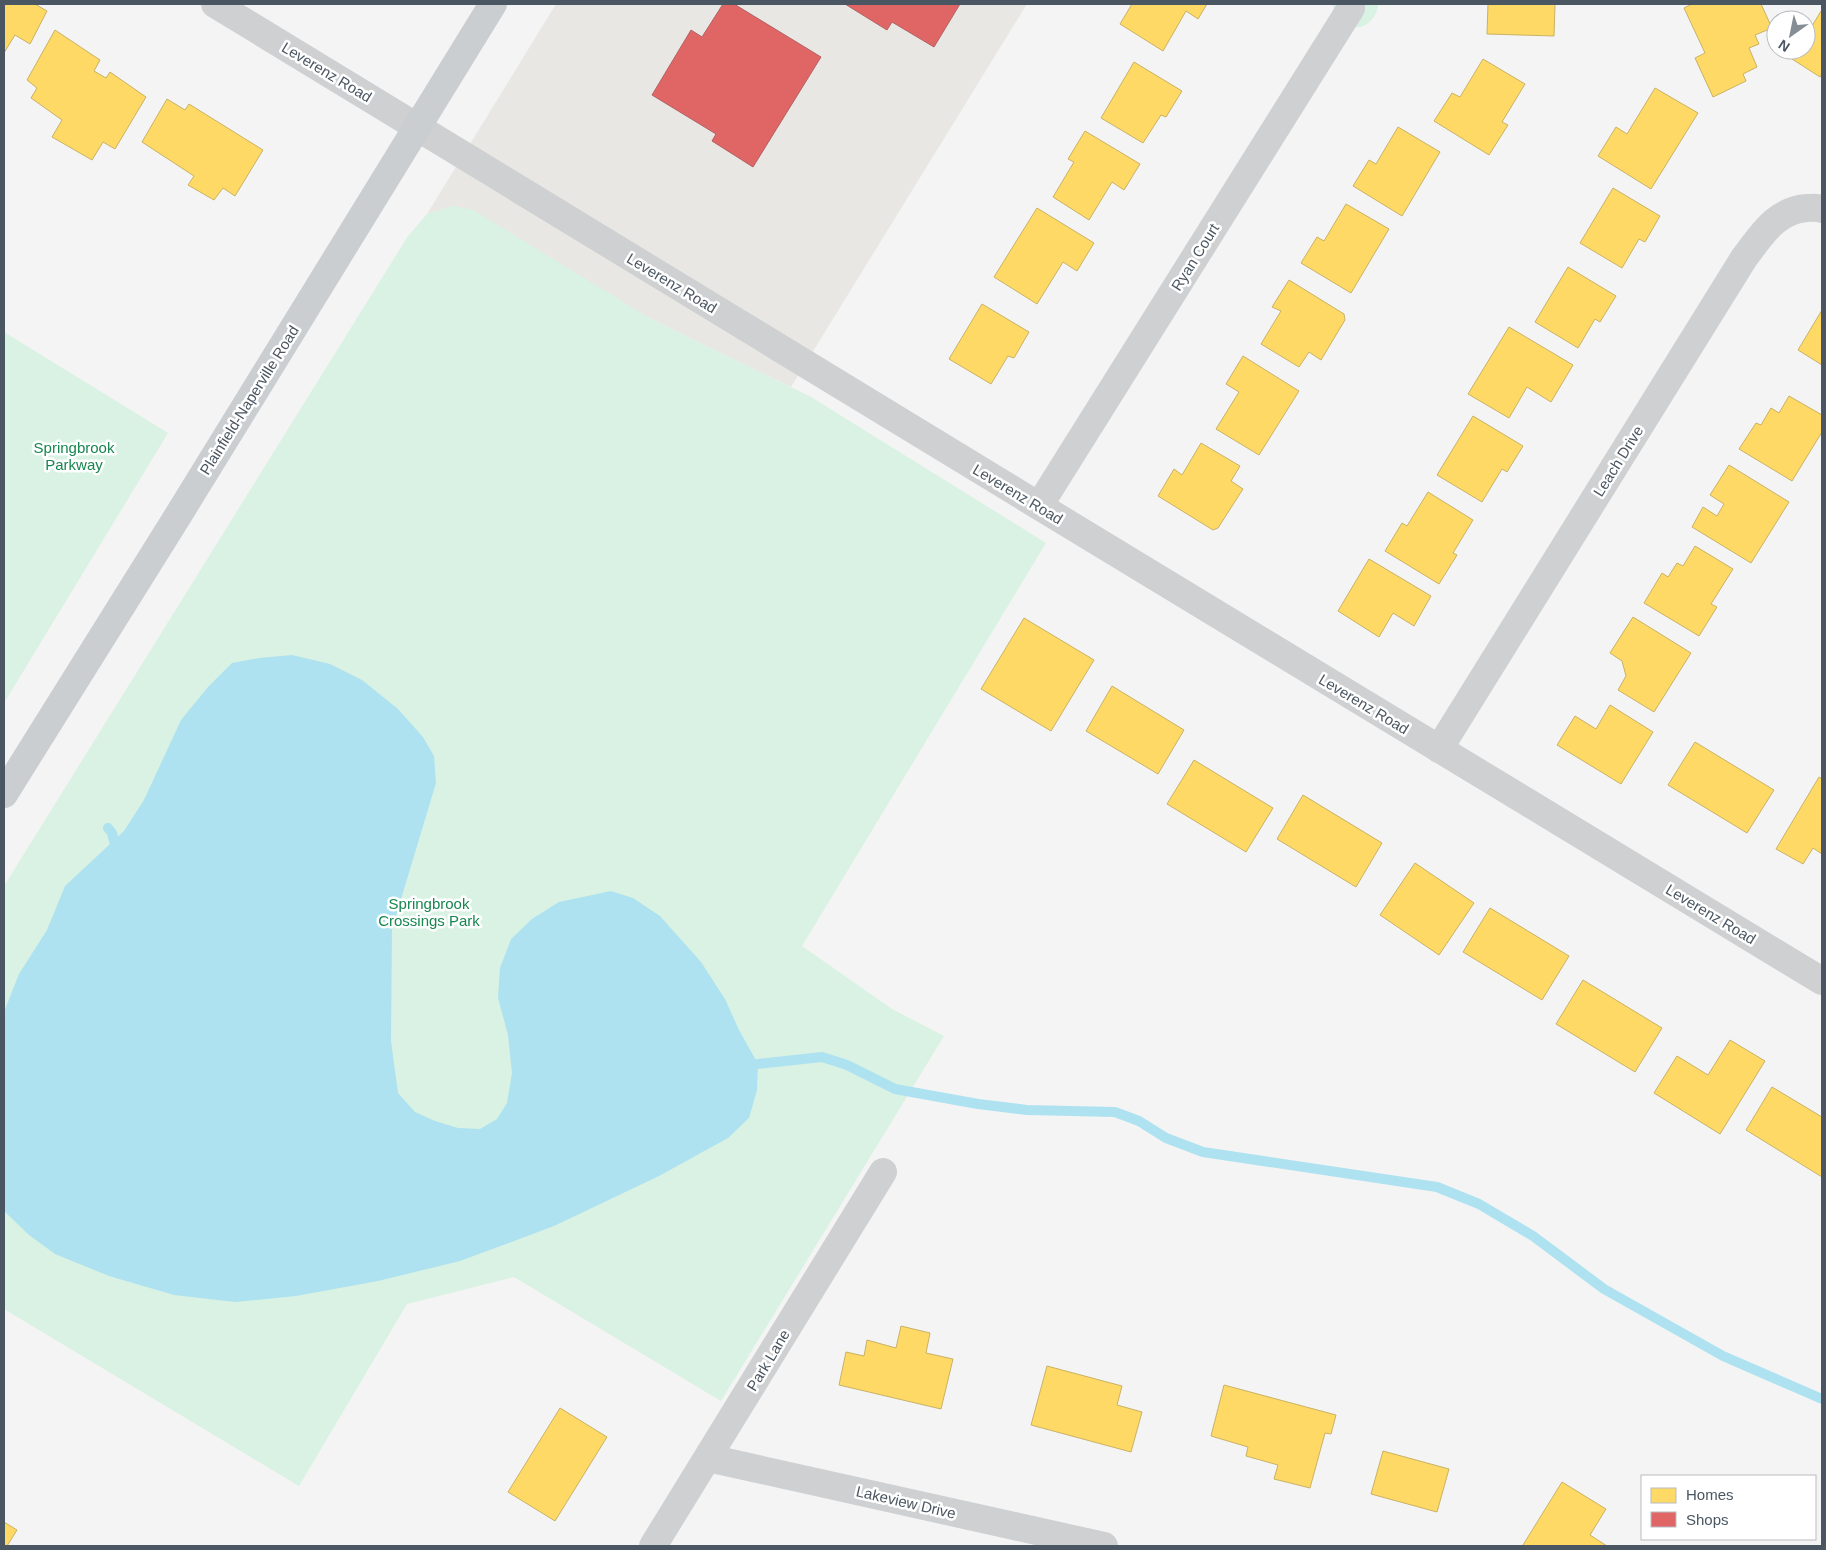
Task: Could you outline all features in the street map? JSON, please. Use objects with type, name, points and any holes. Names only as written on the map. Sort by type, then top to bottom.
[{"type":"main road","name":"Plainfield-Naperville Road","points":[[4,794],[492,4]]},
{"type":"street","name":"Leverenz Road","points":[[215,4],[1822,981]]},
{"type":"street","name":"Ryan Court","points":[[1038,506],[1351,8]]},
{"type":"street","name":"Leach Drive","points":[[1438,749],[1744,258],[1763,233],[1779,217],[1797,209],[1822,209]]},
{"type":"street","name":"Park Lane","points":[[653,1546],[883,1172]]},
{"type":"street","name":"Lakeview Drive","points":[[708,1458],[1104,1546]]},
{"type":"shaded area","points":[[556,4],[1027,4],[791,387],[651,319],[453,206],[427,214]]},
{"type":"green space","points":[[1332,4],[1378,4],[1376,14],[1369,22],[1360,27],[1355,27],[1346,24],[1336,17]]},
{"type":"green space","name":"Springbrook Crossings Park","points":[[453,206],[473,210],[651,319],[811,397],[1046,543],[802,946],[892,1009],[944,1036],[721,1401],[514,1277],[407,1304],[299,1486],[4,1309],[4,886],[408,236],[427,214]]},
{"type":"green space","name":"Springbrook Parkway","points":[[4,332],[168,433],[4,703]]},
{"type":"water","points":[[292,655],[330,664],[362,680],[398,709],[423,737],[434,756],[436,783],[392,929],[391,1041],[398,1093],[415,1112],[458,1128],[480,1129],[497,1119],[507,1103],[512,1073],[508,1035],[498,998],[500,968],[511,939],[532,919],[559,902],[611,891],[633,898],[660,916],[701,962],[725,999],[739,1030],[758,1064],[757,1090],[749,1118],[728,1138],[659,1176],[554,1226],[460,1261],[378,1281],[296,1296],[235,1302],[174,1295],[109,1276],[55,1254],[29,1235],[4,1211],[4,1012],[19,974],[47,930],[65,886],[124,831],[144,800],[181,720],[208,687],[232,663]]},
{"type":"building: Homes","points":[[4,4],[35,4],[47,11],[30,44],[15,35],[4,53]]},
{"type":"building: Homes","points":[[1132,4],[1207,4],[1198,19],[1186,11],[1163,51],[1120,24]]},
{"type":"building: Homes","points":[[1488,4],[1555,4],[1554,36],[1487,34]]},
{"type":"building: Homes","points":[[1692,4],[1761,4],[1766,15],[1766,30],[1755,35],[1759,44],[1749,48],[1757,67],[1743,74],[1746,81],[1713,97],[1695,58],[1705,53],[1684,8]]},
{"type":"building: Homes","points":[[1821,11],[1822,73],[1820,77],[1794,60],[1816,60],[1816,19]]},
{"type":"building: Homes","points":[[55,30],[100,60],[94,71],[106,78],[110,72],[146,97],[115,149],[103,142],[92,160],[52,137],[62,120],[31,98],[37,88],[27,80]]},
{"type":"building: Homes","points":[[1483,59],[1525,84],[1502,122],[1508,125],[1489,155],[1434,121],[1452,93],[1460,97]]},
{"type":"building: Homes","points":[[1134,62],[1182,91],[1166,117],[1161,115],[1143,143],[1101,118]]},
{"type":"building: Homes","points":[[1655,88],[1698,113],[1651,189],[1598,156],[1616,127],[1627,134]]},
{"type":"building: Homes","points":[[167,99],[185,110],[189,104],[263,150],[235,196],[223,188],[214,200],[188,185],[194,176],[142,142]]},
{"type":"building: Homes","points":[[1398,127],[1440,152],[1402,216],[1353,186],[1369,160],[1376,164]]},
{"type":"building: Homes","points":[[1085,131],[1140,164],[1124,190],[1112,182],[1089,220],[1053,197],[1074,162],[1068,159]]},
{"type":"building: Homes","points":[[1613,188],[1660,216],[1645,242],[1639,239],[1622,268],[1580,243]]},
{"type":"building: Homes","points":[[1346,204],[1389,229],[1351,293],[1301,263],[1317,237],[1324,241]]},
{"type":"building: Homes","points":[[1037,208],[1094,243],[1077,271],[1063,262],[1037,304],[994,277]]},
{"type":"building: Homes","points":[[1568,267],[1616,296],[1600,322],[1595,319],[1578,348],[1535,322]]},
{"type":"building: Homes","points":[[1289,280],[1344,314],[1345,320],[1321,360],[1309,352],[1299,367],[1261,344],[1281,311],[1272,307]]},
{"type":"building: Homes","points":[[982,304],[1029,332],[1014,358],[1008,356],[991,384],[949,359]]},
{"type":"building: Homes","points":[[1822,310],[1822,365],[1798,350]]},
{"type":"building: Homes","points":[[1509,327],[1573,365],[1551,402],[1527,387],[1509,418],[1468,394]]},
{"type":"building: Homes","points":[[1243,356],[1299,391],[1259,455],[1216,429],[1239,392],[1226,384]]},
{"type":"building: Homes","points":[[1789,396],[1822,415],[1822,432],[1792,481],[1739,449],[1756,423],[1761,425],[1771,408],[1779,413]]},
{"type":"building: Homes","points":[[1473,416],[1523,446],[1507,472],[1502,469],[1482,502],[1437,475]]},
{"type":"building: Homes","points":[[1201,443],[1240,466],[1231,481],[1243,489],[1218,528],[1213,530],[1158,496],[1174,469],[1182,475]]},
{"type":"building: Homes","points":[[1729,465],[1789,502],[1751,563],[1692,527],[1703,507],[1717,516],[1724,504],[1710,495]]},
{"type":"building: Homes","points":[[1428,492],[1473,520],[1453,553],[1457,555],[1439,584],[1385,551],[1402,523],[1407,526]]},
{"type":"building: Homes","points":[[1695,546],[1733,569],[1711,604],[1717,607],[1699,636],[1644,603],[1662,573],[1668,577],[1677,563],[1683,566]]},
{"type":"building: Homes","points":[[1369,559],[1431,596],[1414,626],[1393,613],[1379,637],[1338,611]]},
{"type":"building: Homes","points":[[1633,617],[1691,653],[1654,712],[1618,690],[1626,676],[1622,661],[1610,653]]},
{"type":"building: Homes","points":[[1024,618],[1094,660],[1051,731],[981,689]]},
{"type":"building: Homes","points":[[1112,686],[1184,730],[1158,774],[1086,731]]},
{"type":"building: Homes","points":[[1610,705],[1653,732],[1621,784],[1557,745],[1575,716],[1596,729]]},
{"type":"building: Homes","points":[[1695,742],[1774,790],[1747,833],[1668,785]]},
{"type":"building: Homes","points":[[1194,760],[1273,808],[1246,852],[1167,804]]},
{"type":"building: Homes","points":[[1819,777],[1822,779],[1822,854],[1813,848],[1803,864],[1776,849]]},
{"type":"building: Homes","points":[[1303,795],[1382,843],[1356,887],[1277,839]]},
{"type":"building: Homes","points":[[1415,863],[1474,903],[1439,955],[1380,915]]},
{"type":"building: Homes","points":[[1490,908],[1569,956],[1542,1000],[1463,952]]},
{"type":"building: Homes","points":[[1583,980],[1662,1028],[1635,1072],[1556,1024]]},
{"type":"building: Homes","points":[[1730,1040],[1765,1061],[1720,1134],[1654,1093],[1677,1056],[1708,1075]]},
{"type":"building: Homes","points":[[1772,1087],[1822,1117],[1822,1177],[1746,1130]]},
{"type":"building: Homes","points":[[901,1326],[930,1333],[926,1353],[953,1359],[941,1409],[839,1385],[846,1352],[864,1356],[867,1340],[896,1348]]},
{"type":"building: Homes","points":[[1047,1366],[1122,1386],[1117,1405],[1142,1412],[1131,1452],[1031,1425]]},
{"type":"building: Homes","points":[[1224,1385],[1336,1415],[1331,1434],[1325,1433],[1310,1488],[1274,1479],[1278,1465],[1246,1456],[1248,1447],[1211,1436]]},
{"type":"building: Homes","points":[[560,1408],[607,1437],[555,1521],[508,1492]]},
{"type":"building: Homes","points":[[1383,1451],[1449,1469],[1437,1512],[1371,1494]]},
{"type":"building: Homes","points":[[1562,1482],[1606,1509],[1590,1535],[1607,1546],[1523,1545]]},
{"type":"building: Homes","points":[[4,1522],[17,1530],[7,1546],[4,1546]]},
{"type":"building: Shops","points":[[723,4],[734,4],[821,57],[753,167],[712,141],[716,134],[652,95],[691,30],[702,37]]},
{"type":"building: Shops","points":[[845,4],[960,4],[934,47],[892,22],[887,30]]},
{"type":"waterway","points":[[108,828],[112,833],[114,841]]},
{"type":"waterway","points":[[758,1064],[822,1057],[847,1065],[895,1089],[978,1104],[1027,1110],[1115,1112],[1139,1121],[1166,1138],[1203,1152],[1437,1187],[1479,1204],[1533,1236],[1604,1289],[1723,1356],[1822,1399]]}]
